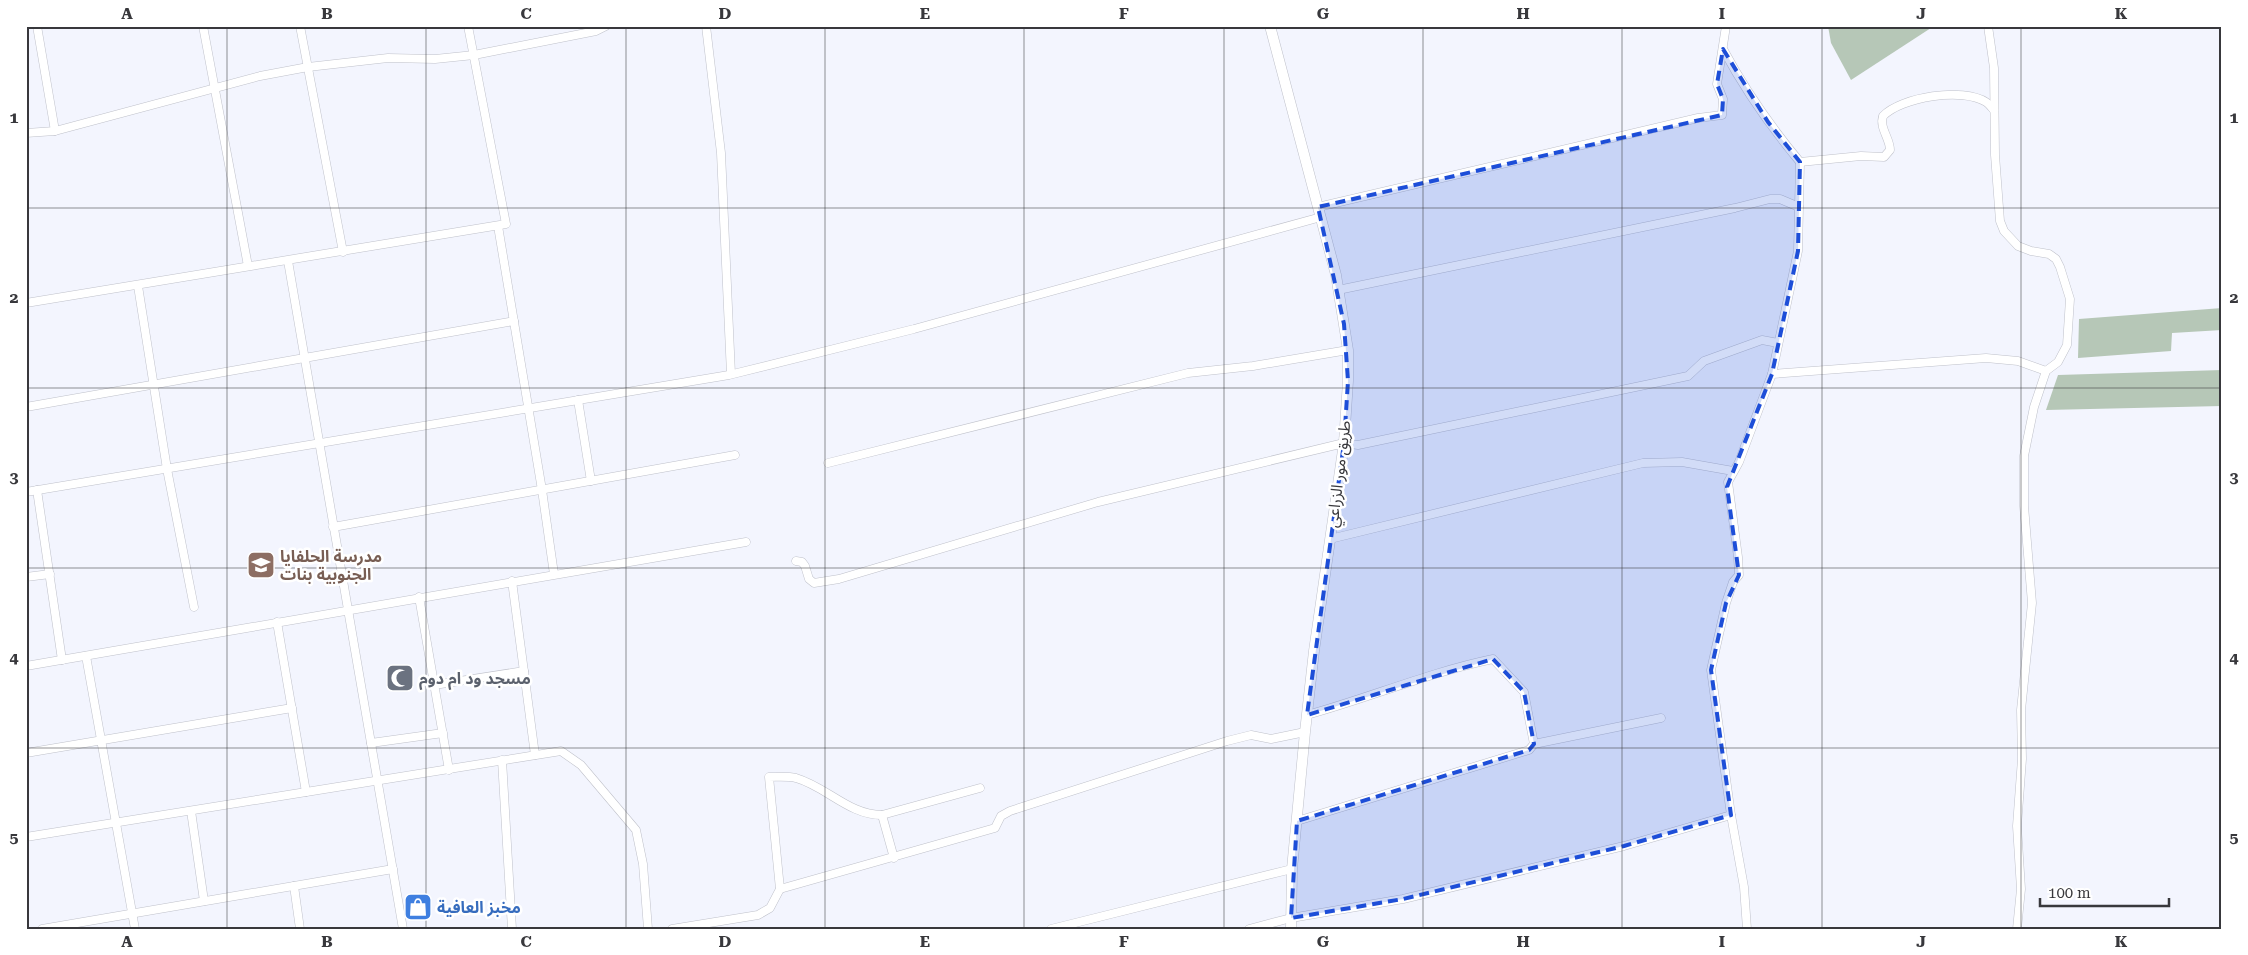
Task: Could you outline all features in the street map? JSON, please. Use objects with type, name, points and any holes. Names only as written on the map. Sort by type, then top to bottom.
[{"type":"street","points":[[37,26],[55,131]]},
{"type":"street","points":[[203,26],[213,89],[248,266]]},
{"type":"street","points":[[300,26],[342,252]]},
{"type":"street","points":[[26,303],[506,224],[484,120],[468,26]]},
{"type":"street","points":[[26,133],[55,131],[260,76],[308,67],[388,58],[435,59],[474,55],[596,31],[606,26]]},
{"type":"street","points":[[706,26],[721,153],[731,374]]},
{"type":"street","name":"طريق مور الزراعي","points":[[1270,26],[1320,212],[1338,290],[1348,350],[1344,442],[1305,732],[1292,869],[1291,924]]},
{"type":"street","points":[[26,492],[319,445],[731,374],[914,329],[1320,212],[1698,118],[1722,115],[1723,100],[1717,84],[1718,70],[1724,49],[1723,37],[1726,26]]},
{"type":"street","points":[[1988,26],[1994,68],[1998,212],[2004,232],[2018,246],[2031,251],[2049,254],[2056,259],[2070,299],[2067,345],[2058,362],[2046,371],[2034,407],[2024,456],[2024,506],[2032,603],[2021,710],[2022,759],[2017,826],[2021,889],[2017,929]]},
{"type":"street","points":[[1724,49],[1741,82],[1768,122],[1800,162],[1798,251],[1772,374],[1739,462],[1728,479],[1727,487],[1738,557],[1738,575],[1733,582],[1726,603],[1711,670],[1731,815],[1744,887],[1747,929]]},
{"type":"street","points":[[1800,162],[1861,156],[1884,157],[1890,150],[1890,144],[1881,121],[1882,116],[1902,104],[1919,99],[1954,94],[1986,102],[1994,110]]},
{"type":"street","points":[[1338,290],[1735,208],[1770,199],[1780,199],[1799,208]]},
{"type":"street","points":[[498,226],[529,409],[554,574]]},
{"type":"street","points":[[288,261],[403,929]]},
{"type":"street","points":[[138,286],[167,469],[194,607]]},
{"type":"street","points":[[26,407],[514,322]]},
{"type":"street","points":[[796,561],[802,562],[809,579],[814,583],[839,579],[1098,502],[1344,442],[1358,444],[1688,376],[1704,361],[1762,340],[1778,343]]},
{"type":"street","points":[[828,463],[1188,373],[1253,366],[1348,350]]},
{"type":"street","points":[[1772,374],[1986,358],[2018,361],[2046,371]]},
{"type":"street","points":[[578,400],[591,481]]},
{"type":"street","points":[[333,527],[735,455]]},
{"type":"street","points":[[1330,539],[1643,463],[1682,462],[1733,471]]},
{"type":"street","points":[[37,490],[62,660]]},
{"type":"street","points":[[26,666],[347,609],[746,542]]},
{"type":"street","points":[[26,577],[50,574]]},
{"type":"street","points":[[512,581],[535,755]]},
{"type":"street","points":[[419,597],[449,770]]},
{"type":"street","points":[[277,622],[306,792]]},
{"type":"street","points":[[86,656],[135,929]]},
{"type":"street","points":[[1307,715],[1403,686],[1462,665],[1493,659],[1524,692],[1534,744]]},
{"type":"street","points":[[434,685],[524,670]]},
{"type":"street","points":[[26,753],[292,708]]},
{"type":"street","points":[[1297,820],[1529,750],[1534,744],[1660,718]]},
{"type":"street","points":[[780,889],[995,828],[1001,816],[1010,811],[1227,740],[1251,735],[1271,739],[1305,732]]},
{"type":"street","points":[[371,743],[443,733]]},
{"type":"street","points":[[26,837],[561,751],[581,765],[636,830],[643,864],[648,929]]},
{"type":"street","points":[[502,760],[512,929]]},
{"type":"street","points":[[672,929],[758,915],[770,908],[780,889],[768,778],[791,777],[798,779],[847,806],[873,815],[882,815],[980,788]]},
{"type":"street","points":[[191,811],[204,901]]},
{"type":"street","points":[[882,815],[894,858]]},
{"type":"street","points":[[1249,929],[1291,924],[1422,894],[1624,846],[1731,815]]},
{"type":"street","points":[[42,929],[393,869]]},
{"type":"street","points":[[1051,929],[1292,869]]},
{"type":"street","points":[[294,886],[300,929]]},
{"type":"street","points":[[710,923],[720,929]]},
{"type":"highlighted area","points":[[1723,49],[1768,122],[1800,162],[1798,251],[1772,374],[1727,487],[1739,575],[1726,603],[1711,670],[1731,815],[1624,846],[1403,899],[1291,918],[1297,821],[1529,750],[1534,744],[1524,692],[1493,659],[1307,715],[1344,443],[1348,381],[1344,324],[1318,207],[1722,115],[1723,99],[1717,84]]},
{"type":"green space","points":[[1828,26],[1934,26],[1851,80],[1831,43]]},
{"type":"green space","points":[[2222,308],[2222,330],[2172,333],[2171,351],[2078,358],[2079,319]]},
{"type":"green space","points":[[2222,370],[2222,406],[2046,410],[2058,375]]},
{"type":"place","name":"مدرسة الحلفايا الجنوبية بنات","points":[[261,565]]},
{"type":"place","name":"مسجد ود ام دوم","points":[[400,678]]},
{"type":"place","name":"مخبز العافية","points":[[418,907]]}]
